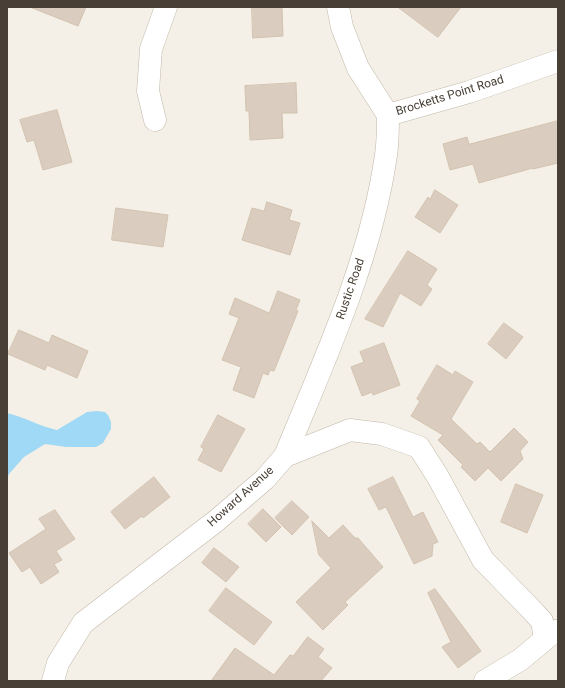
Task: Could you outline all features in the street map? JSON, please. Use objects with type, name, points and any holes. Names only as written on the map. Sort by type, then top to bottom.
[{"type":"street","points":[[155,120],[148,91],[151,49],[166,7]]},
{"type":"street","name":"Brocketts Point Road","points":[[338,7],[342,27],[358,68],[388,115],[469,92],[558,61]]},
{"type":"street","name":"Rustic Road","points":[[285,456],[354,285],[371,226],[386,154],[388,115]]},
{"type":"street","name":"Howard Avenue","points":[[53,681],[58,663],[83,623],[216,521],[265,479],[285,456],[350,430],[382,434],[419,447],[438,477],[483,560],[542,621],[551,634],[520,660],[485,681]]},
{"type":"water","points":[[87,412],[105,412],[111,422],[111,429],[103,443],[96,447],[66,447],[45,444],[24,457],[9,474],[7,479],[7,413],[57,430]]},
{"type":"building","points":[[32,7],[86,7],[78,26]]},
{"type":"building","points":[[252,7],[282,7],[283,36],[253,38]]},
{"type":"building","points":[[398,7],[461,7],[438,37]]},
{"type":"building","points":[[296,83],[297,113],[282,113],[283,138],[250,140],[249,111],[246,111],[245,86]]},
{"type":"building","points":[[57,110],[72,162],[43,170],[34,140],[27,142],[20,120]]},
{"type":"building","points":[[558,121],[558,163],[533,168],[479,183],[473,164],[450,170],[443,144],[467,137],[469,144]]},
{"type":"building","points":[[435,190],[458,205],[440,233],[415,217],[428,197],[430,199]]},
{"type":"building","points":[[267,202],[292,210],[289,220],[300,223],[290,255],[242,240],[252,208],[264,211]]},
{"type":"building","points":[[116,208],[168,215],[163,247],[112,240]]},
{"type":"building","points":[[408,251],[437,269],[427,285],[432,289],[421,306],[400,293],[383,327],[365,319]]},
{"type":"building","points":[[278,291],[300,300],[296,310],[298,311],[274,371],[270,370],[268,375],[263,373],[254,398],[233,390],[241,367],[222,360],[239,318],[229,314],[235,298],[269,313]]},
{"type":"building","points":[[504,323],[523,337],[506,359],[488,344]]},
{"type":"building","points":[[19,330],[49,343],[52,335],[88,351],[77,378],[47,365],[45,370],[8,354]]},
{"type":"building","points":[[384,343],[400,385],[373,395],[372,392],[362,396],[351,367],[364,362],[360,352]]},
{"type":"building","points":[[437,365],[453,375],[455,371],[473,382],[451,419],[477,444],[480,442],[490,452],[514,428],[528,442],[520,451],[523,459],[501,481],[488,468],[475,481],[461,467],[463,465],[438,440],[443,435],[411,416],[420,401],[417,399]]},
{"type":"building","points":[[218,415],[245,429],[221,472],[198,460],[204,449],[201,447]]},
{"type":"building","points":[[154,477],[170,497],[143,518],[142,516],[125,529],[111,512]]},
{"type":"building","points":[[393,477],[413,517],[423,512],[438,542],[433,544],[432,556],[414,564],[386,507],[379,510],[368,489]]},
{"type":"building","points":[[516,484],[543,495],[527,533],[501,522]]},
{"type":"building","points":[[292,501],[309,517],[292,535],[275,518]]},
{"type":"building","points":[[263,509],[281,527],[266,542],[248,524]]},
{"type":"building","points":[[55,510],[75,539],[56,551],[62,560],[54,564],[59,572],[41,584],[30,567],[22,572],[9,553],[46,529],[39,519]]},
{"type":"building","points":[[312,521],[329,538],[343,525],[355,538],[358,538],[383,567],[345,602],[348,605],[323,630],[296,602],[331,568],[319,555]]},
{"type":"building","points":[[214,548],[239,567],[226,582],[202,563]]},
{"type":"building","points":[[226,588],[272,622],[254,645],[209,611]]},
{"type":"building","points":[[435,589],[481,651],[458,668],[442,647],[451,642],[428,593]]},
{"type":"building","points":[[308,637],[324,649],[318,657],[332,668],[321,681],[211,681],[235,648],[274,675],[290,655],[293,656]]}]
